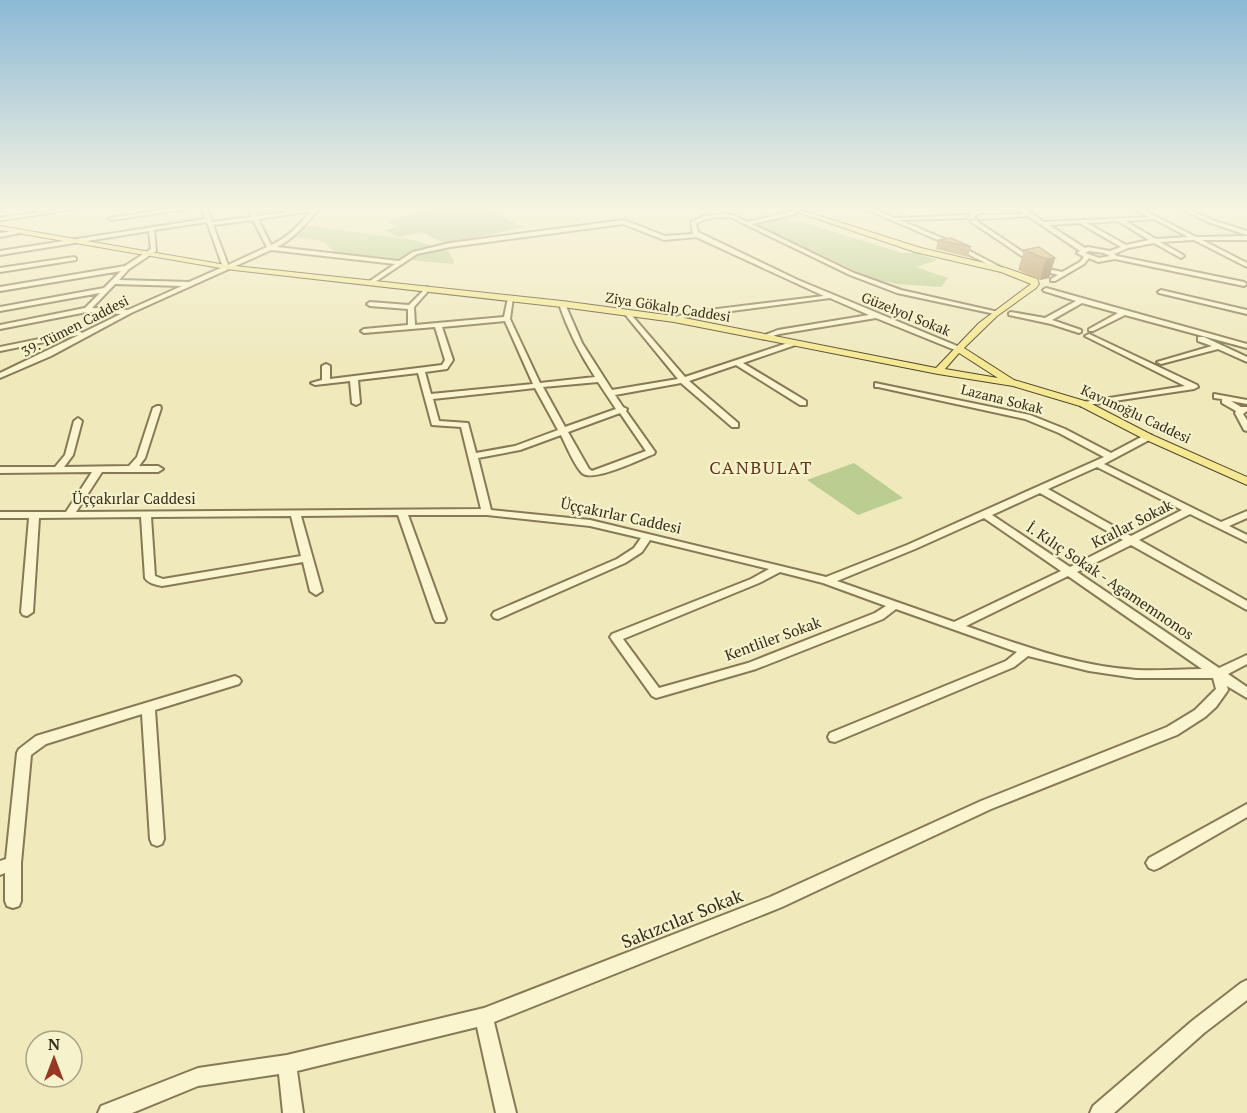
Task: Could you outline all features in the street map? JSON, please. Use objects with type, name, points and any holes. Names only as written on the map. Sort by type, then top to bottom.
[{"type":"main road","name":"Ziya Gökalp Caddesi","points":[[179,260],[627,312],[938,371]]},
{"type":"main road","points":[[958,260],[985,265],[1033,286]]},
{"type":"main road","points":[[938,371],[995,312],[1035,284],[1034,281],[1003,270],[967,260]]},
{"type":"main road","points":[[958,348],[1014,383]]},
{"type":"main road","name":"Kavunoğlu Caddesi","points":[[938,371],[1014,383],[1084,404],[1148,437],[1247,481]]},
{"type":"street","points":[[0,270],[68,260]]},
{"type":"street","points":[[74,260],[75,277]]},
{"type":"street","points":[[87,310],[127,268],[139,260]]},
{"type":"street","points":[[223,260],[226,267]]},
{"type":"street","name":"39. Tümen Caddesi","points":[[0,376],[48,354],[91,330],[242,260]]},
{"type":"street","points":[[374,260],[401,263]]},
{"type":"street","points":[[372,282],[406,260]]},
{"type":"street","name":"Güzelyol Sokak","points":[[752,260],[829,296],[958,348]]},
{"type":"street","points":[[823,260],[899,292],[995,312]]},
{"type":"street","points":[[975,260],[985,265]]},
{"type":"street","points":[[1031,260],[1046,270],[1062,274]]},
{"type":"street","points":[[1053,280],[1083,260]]},
{"type":"street","points":[[1124,260],[1246,285]]},
{"type":"street","points":[[0,289],[127,268]]},
{"type":"street","points":[[113,282],[190,284]]},
{"type":"street","points":[[412,327],[411,308],[427,289]]},
{"type":"street","points":[[0,309],[105,290]]},
{"type":"street","points":[[1046,290],[1247,346]]},
{"type":"street","points":[[1161,292],[1247,312]]},
{"type":"street","points":[[674,320],[693,314],[829,296]]},
{"type":"street","points":[[511,298],[507,319],[538,386],[585,471],[590,474],[651,452],[601,379],[568,323],[562,304]]},
{"type":"street","points":[[1047,320],[1081,301]]},
{"type":"street","points":[[370,304],[411,308]]},
{"type":"street","points":[[0,327],[87,310],[129,312]]},
{"type":"street","points":[[627,312],[683,380],[735,424]]},
{"type":"street","points":[[1084,404],[1194,387],[1090,333],[1124,313]]},
{"type":"street","points":[[1011,314],[1047,320],[1078,331]]},
{"type":"street","points":[[764,337],[778,332],[876,316]]},
{"type":"street","points":[[364,331],[507,319]]},
{"type":"street","points":[[315,383],[436,370],[448,364],[438,325]]},
{"type":"street","points":[[1173,326],[1247,360]]},
{"type":"street","points":[[0,349],[91,330]]},
{"type":"street","points":[[611,393],[683,380],[794,344]]},
{"type":"street","points":[[1161,362],[1218,347]]},
{"type":"street","points":[[738,363],[803,403]]},
{"type":"street","points":[[326,366],[326,382]]},
{"type":"street","points":[[421,371],[436,424],[465,425],[487,512]]},
{"type":"street","points":[[354,379],[356,403]]},
{"type":"street","points":[[428,397],[601,379]]},
{"type":"street","name":"Lazana Sokak","points":[[878,386],[1027,417],[1053,427],[1112,457]]},
{"type":"street","points":[[1247,402],[1217,396],[1244,409],[1239,413],[1247,428]]},
{"type":"street","points":[[132,469],[141,458],[157,408]]},
{"type":"street","points":[[474,456],[517,447],[622,409]]},
{"type":"street","points":[[58,469],[69,455],[78,421]]},
{"type":"street","points":[[827,581],[1097,464],[1148,437]]},
{"type":"street","points":[[1097,464],[1247,539]]},
{"type":"street","points":[[69,514],[99,469]]},
{"type":"street","points":[[0,470],[158,469]]},
{"type":"street","points":[[1040,489],[1247,606]]},
{"type":"street","name":"Krallar Sokak","points":[[957,625],[1133,541],[1190,510]]},
{"type":"street","points":[[402,512],[440,619]]},
{"type":"street","name":"Üççakırlar Caddesi","points":[[0,515],[487,512],[555,518],[648,536],[827,581],[1026,651],[1113,672],[1218,673]]},
{"type":"street","points":[[295,513],[316,591]]},
{"type":"street","points":[[146,514],[150,578],[154,581],[162,583],[307,558]]},
{"type":"street","name":"İ. Kılıç Sokak - Agamemnonos","points":[[984,514],[1071,571],[1247,693]]},
{"type":"street","points":[[1221,526],[1247,514]]},
{"type":"street","points":[[27,612],[34,515]]},
{"type":"street","points":[[498,615],[621,561],[638,550],[648,536]]},
{"type":"street","name":"Kentliler Sokak","points":[[779,568],[755,581],[616,637],[656,693],[752,666],[879,616],[896,604]]},
{"type":"street","points":[[835,737],[1010,664],[1026,651]]},
{"type":"street","points":[[1218,673],[1247,659]]},
{"type":"street","name":"Sakızcılar Sokak","points":[[109,1113],[198,1077],[287,1064],[484,1017],[776,902],[986,805],[1192,721],[1212,706],[1222,690],[1218,673]]},
{"type":"street","points":[[13,901],[7,865],[24,753],[28,747],[41,740],[235,681]]},
{"type":"street","points":[[148,708],[156,839]]},
{"type":"street","points":[[1154,862],[1247,810]]},
{"type":"street","points":[[1100,1113],[1198,1027],[1247,989]]},
{"type":"street","points":[[484,1017],[506,1113]]},
{"type":"street","points":[[287,1064],[293,1113]]},
{"type":"green space","points":[[409,260],[453,260],[453,264]]},
{"type":"green space","points":[[832,260],[937,260],[916,267],[948,278],[941,287],[897,284],[871,278]]},
{"type":"green space","points":[[854,463],[903,498],[858,515],[807,480]]},
{"type":"district","name":"CANBULAT","points":[[761,468]]}]
